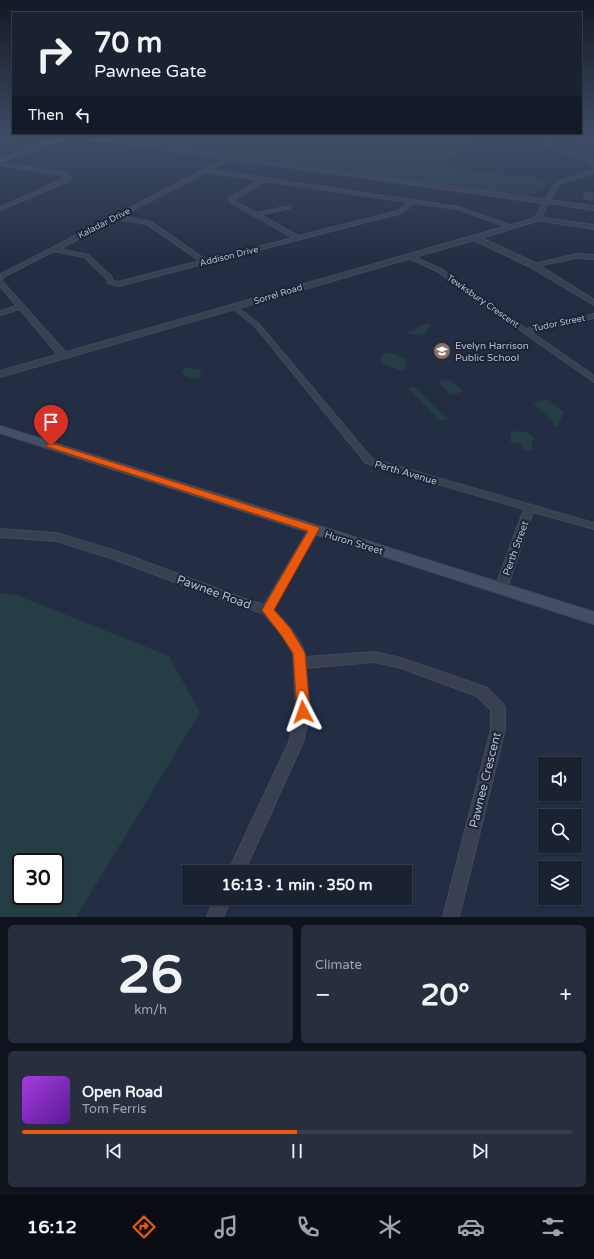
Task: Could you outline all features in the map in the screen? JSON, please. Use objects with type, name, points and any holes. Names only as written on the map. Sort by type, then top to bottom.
[{"type":"main road","name":"Huron Street","points":[[0,429],[594,618]]},
{"type":"street","points":[[0,209],[67,180]]},
{"type":"street","name":"Kaladar Drive","points":[[0,279],[3,275],[189,180]]},
{"type":"street","points":[[264,180],[231,199],[232,202],[297,238]]},
{"type":"street","points":[[270,180],[458,208],[510,226]]},
{"type":"street","points":[[387,180],[594,208]]},
{"type":"street","points":[[566,180],[557,184],[538,219],[594,227]]},
{"type":"street","name":"Addison Drive","points":[[53,249],[86,256],[109,277],[110,282],[118,284],[400,212],[413,201]]},
{"type":"street","points":[[254,215],[288,207]]},
{"type":"street","points":[[117,216],[149,223],[205,262]]},
{"type":"street","name":"Sorrel Road","points":[[0,374],[538,219]]},
{"type":"street","points":[[474,237],[533,265],[594,303]]},
{"type":"street","name":"Tewksbury Crescent","points":[[408,256],[439,270],[594,380]]},
{"type":"street","points":[[533,265],[576,256],[594,257]]},
{"type":"street","points":[[0,282],[63,356]]},
{"type":"street","points":[[0,313],[21,307]]},
{"type":"street","name":"Perth Avenue","points":[[234,307],[256,324],[369,461],[594,526]]},
{"type":"street","name":"Tudor Street","points":[[525,331],[594,316]]},
{"type":"street","name":"Perth Street","points":[[501,588],[530,507]]},
{"type":"street","points":[[239,865],[296,742],[303,712],[299,653],[286,631],[267,610],[314,529]]},
{"type":"street","name":"Pawnee Road","points":[[0,533],[56,537],[115,556],[243,603],[267,610]]},
{"type":"street","name":"Pawnee Crescent","points":[[300,663],[374,657],[401,663],[482,692],[498,708],[498,728],[451,917]]},
{"type":"street","points":[[215,917],[221,905]]},
{"type":"shaded area","points":[[411,180],[553,180],[548,183],[540,193],[530,196]]},
{"type":"shaded area","points":[[429,323],[431,325],[424,336],[408,334],[423,324]]},
{"type":"shaded area","points":[[388,352],[405,358],[405,365],[407,365],[406,369],[401,371],[381,363],[380,358],[383,354]]},
{"type":"shaded area","points":[[186,367],[201,370],[200,374],[203,376],[195,379],[183,375],[182,371]]},
{"type":"shaded area","points":[[450,379],[463,392],[450,395],[438,382]]},
{"type":"shaded area","points":[[414,387],[447,419],[440,421],[408,388]]},
{"type":"shaded area","points":[[547,399],[564,412],[557,428],[552,424],[554,422],[533,404]]},
{"type":"shaded area","points":[[511,432],[527,432],[534,438],[532,443],[533,451],[522,450],[523,445],[510,442]]},
{"type":"shaded area","points":[[0,593],[19,596],[169,656],[200,713],[76,917],[0,917]]},
{"type":"building","points":[[589,191],[594,192],[594,203],[583,200],[582,193]]},
{"type":"place","name":"Evelyn Harrison Public School","points":[[442,351]]},
{"type":"route","points":[[51,446],[314,529],[267,610],[286,631],[299,653],[303,712]]}]
